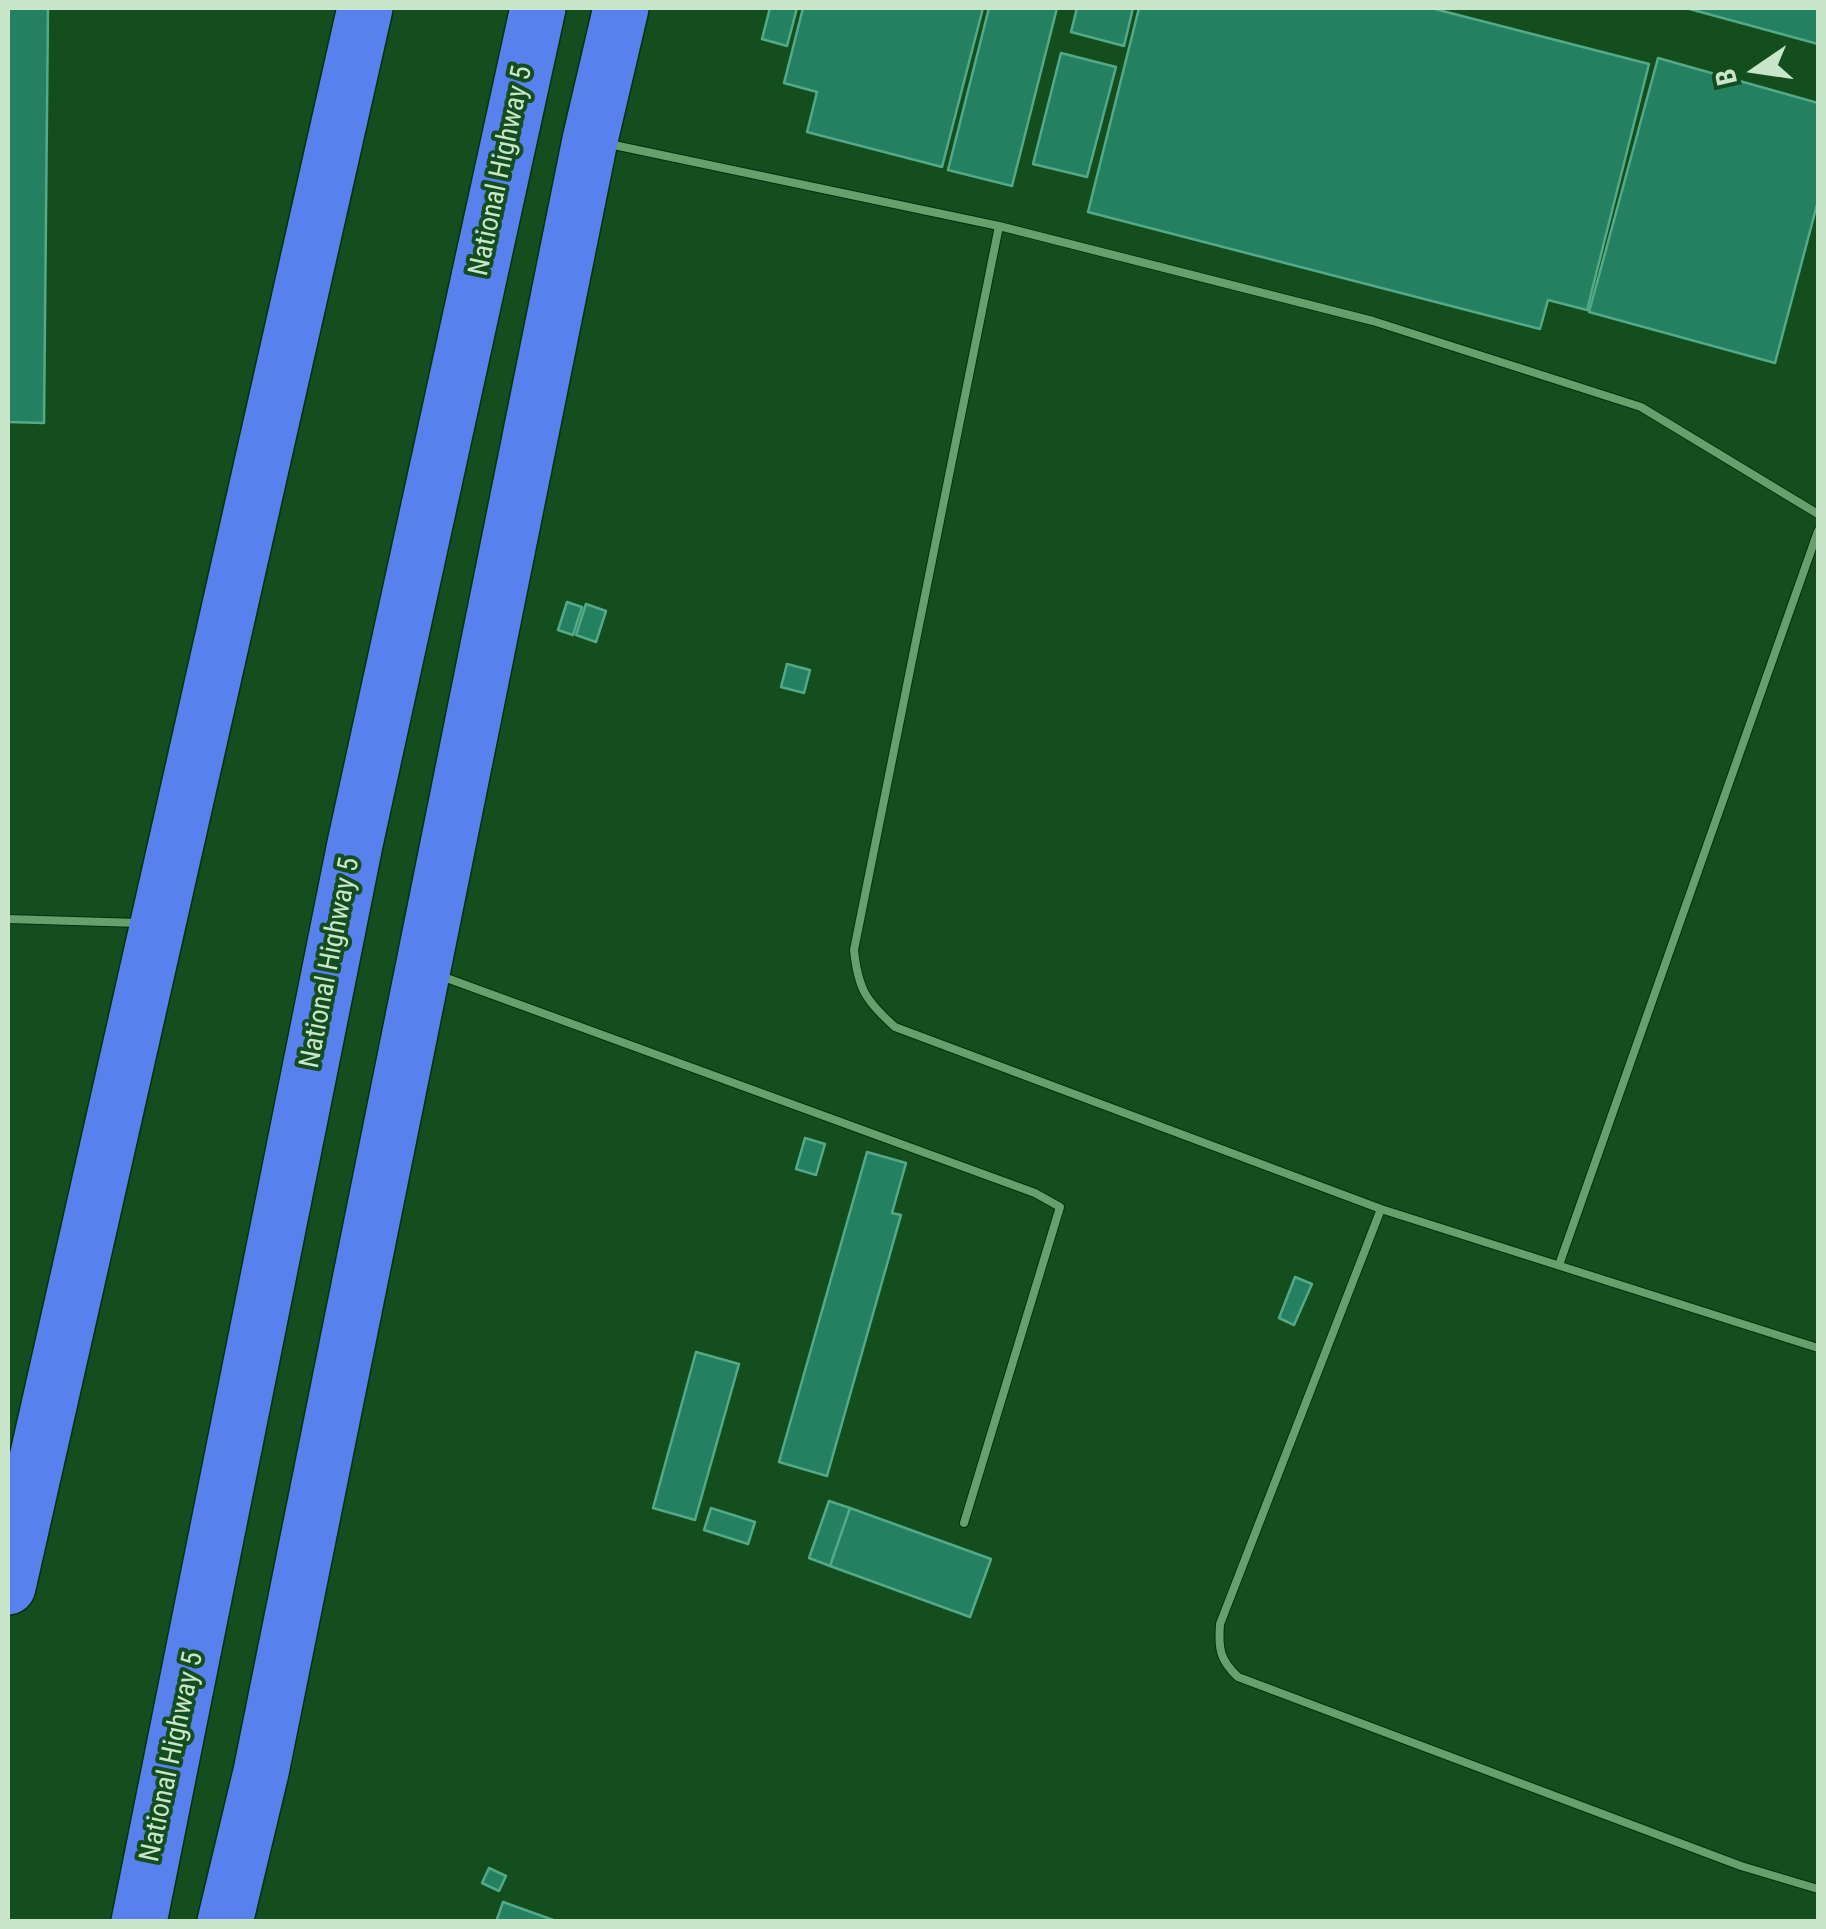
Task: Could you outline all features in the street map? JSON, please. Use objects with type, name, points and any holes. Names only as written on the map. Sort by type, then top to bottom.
[{"type":"highway","points":[[8,1586],[365,8]]},
{"type":"highway","name":"National Highway 5","points":[[139,1922],[354,844],[538,8]]},
{"type":"highway","points":[[225,1922],[261,1772],[590,140],[621,8]]},
{"type":"lane","points":[[590,140],[999,226],[1374,321],[1641,408],[1818,514]]},
{"type":"lane","points":[[999,226],[854,950],[857,979],[869,1003],[895,1027],[1381,1209],[1818,1348]]},
{"type":"lane","points":[[1559,1266],[1818,531]]},
{"type":"lane","points":[[8,919],[158,923]]},
{"type":"lane","points":[[422,969],[1035,1192],[1060,1207],[964,1522]]},
{"type":"lane","points":[[1381,1209],[1220,1624],[1218,1644],[1222,1662],[1238,1677],[1741,1866],[1818,1890]]},
{"type":"building","points":[[8,8],[48,8],[44,423],[8,422]]},
{"type":"building","points":[[770,8],[797,8],[787,46],[762,39]]},
{"type":"building","points":[[803,8],[983,8],[942,167],[807,132],[817,92],[784,83]]},
{"type":"building","points":[[989,8],[1057,8],[1012,186],[948,170]]},
{"type":"building","points":[[1077,8],[1133,8],[1124,46],[1071,32]]},
{"type":"building","points":[[1139,8],[1431,8],[1649,64],[1587,310],[1548,300],[1540,329],[1088,212]]},
{"type":"building","points":[[1686,8],[1818,8],[1818,44]]},
{"type":"building","points":[[1061,53],[1116,67],[1087,177],[1033,164]]},
{"type":"building","points":[[1658,58],[1818,103],[1818,201],[1775,363],[1589,312]]},
{"type":"building","points":[[567,602],[582,607],[573,635],[558,630]]},
{"type":"building","points":[[586,604],[606,611],[596,642],[576,635]]},
{"type":"building","points":[[787,664],[810,670],[804,693],[781,687]]},
{"type":"building","points":[[805,1138],[825,1144],[816,1175],[796,1169]]},
{"type":"building","points":[[867,1152],[906,1163],[892,1213],[901,1215],[827,1476],[779,1462]]},
{"type":"building","points":[[1295,1277],[1312,1284],[1294,1325],[1279,1318]]},
{"type":"building","points":[[696,1352],[739,1364],[695,1520],[653,1508]]},
{"type":"building","points":[[829,1501],[850,1508],[830,1566],[809,1558]]},
{"type":"building","points":[[711,1508],[755,1522],[748,1544],[704,1530]]},
{"type":"building","points":[[850,1508],[991,1559],[970,1617],[830,1566]]},
{"type":"building","points":[[489,1868],[506,1876],[499,1891],[482,1883]]},
{"type":"building","points":[[503,1902],[556,1921],[556,1922],[496,1922]]}]
